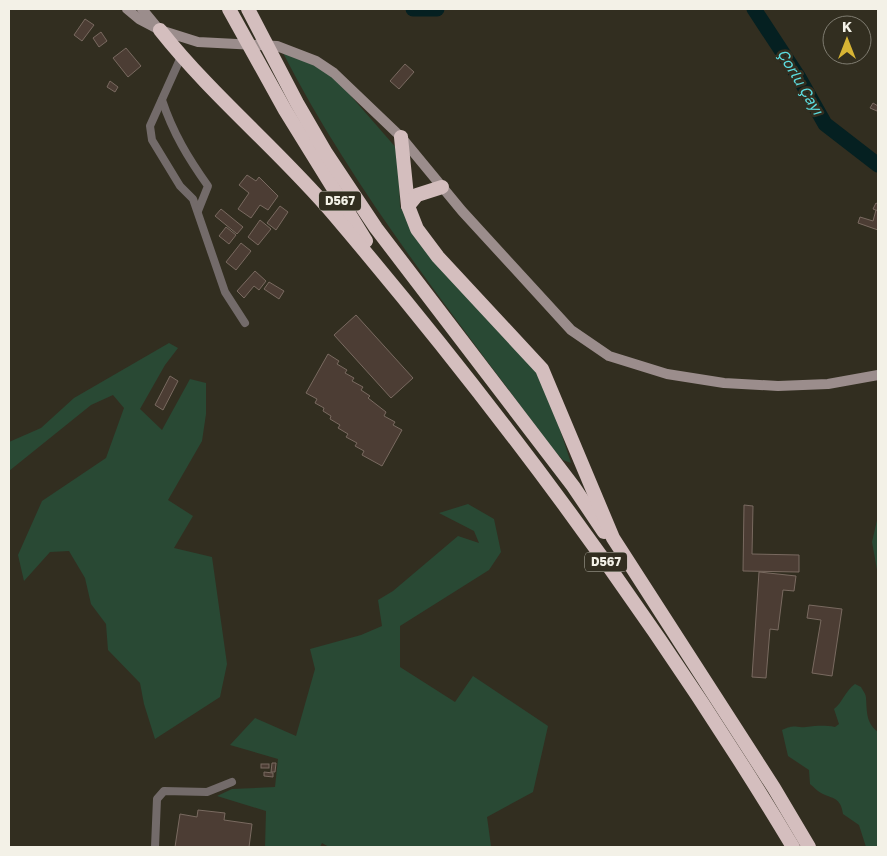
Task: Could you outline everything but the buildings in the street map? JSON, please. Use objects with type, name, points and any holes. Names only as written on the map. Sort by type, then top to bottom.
[{"type":"highway","name":"D567","points":[[230,9],[291,107],[399,291],[585,531],[719,726],[793,847]]},
{"type":"highway","name":"D567","points":[[248,9],[291,107],[326,153],[376,228],[573,486],[688,654],[774,788],[809,847]]},
{"type":"highway","points":[[160,30],[181,57],[316,192],[399,291]]},
{"type":"highway","points":[[401,137],[408,206],[417,229],[438,257],[542,369],[613,538],[688,654]]},
{"type":"highway","points":[[408,206],[417,195],[442,187]]},
{"type":"street","points":[[127,9],[139,19],[160,30],[198,42],[277,46],[316,61],[334,73],[401,137],[442,187],[571,330],[609,356],[667,374],[724,383],[778,386],[828,384],[878,375]]},
{"type":"street","points":[[142,9],[160,30]]},
{"type":"street","points":[[181,57],[150,126],[152,140],[180,186],[193,199],[225,292],[245,323]]},
{"type":"street","points":[[162,100],[176,137],[208,186],[198,212]]},
{"type":"street","points":[[155,847],[157,799],[164,791],[207,792],[232,782]]},
{"type":"green space","points":[[282,51],[330,72],[398,150],[400,207],[412,225],[534,364],[546,387],[571,463],[563,460],[552,448],[409,255],[342,155]]},
{"type":"green space","points":[[169,343],[178,348],[165,365],[140,409],[162,430],[190,379],[206,383],[206,414],[202,441],[168,500],[193,516],[174,548],[212,557],[227,664],[220,697],[155,739],[144,704],[140,683],[108,650],[106,624],[91,604],[85,578],[69,551],[50,552],[24,581],[18,555],[42,501],[106,458],[124,408],[113,395],[91,405],[9,471],[9,442],[41,428],[74,398]]},
{"type":"green space","points":[[468,504],[494,519],[501,552],[489,570],[400,626],[400,667],[455,702],[473,676],[548,726],[533,792],[487,817],[491,846],[329,847],[322,843],[320,847],[265,847],[266,811],[217,796],[232,789],[275,787],[278,759],[230,745],[255,718],[296,736],[315,669],[310,649],[361,635],[382,626],[378,600],[393,591],[458,536],[479,543],[474,531],[439,513]]},
{"type":"green space","points":[[878,516],[878,575],[872,542]]},
{"type":"green space","points":[[855,684],[861,687],[865,694],[869,721],[878,732],[878,847],[866,847],[859,825],[843,814],[839,802],[819,792],[810,784],[809,770],[788,756],[782,730],[793,727],[835,727],[839,724],[834,709]]},
{"type":"waterway","name":"Çorlu Çayı","points":[[413,9],[437,9]]},
{"type":"waterway","name":"Çorlu Çayı","points":[[754,9],[798,76],[825,124],[878,165]]}]
